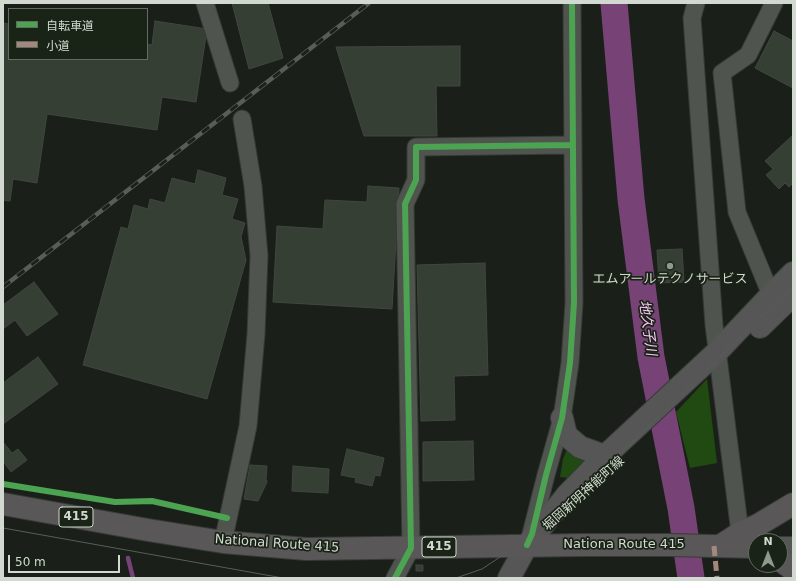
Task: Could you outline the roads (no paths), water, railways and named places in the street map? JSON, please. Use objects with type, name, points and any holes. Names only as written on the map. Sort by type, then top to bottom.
[{"type":"highway","name":"National Route 415","points":[[3,504],[223,542],[306,549],[528,545]]},
{"type":"highway","points":[[715,546],[758,525],[793,504]]},
{"type":"highway","name":"Nationa Route 415","points":[[528,545],[748,547]]},
{"type":"main road","name":"堀岡新明神能町線","points":[[719,359],[771,295],[793,274]]},
{"type":"main road","name":"堀岡新明神能町線","points":[[528,545],[588,494],[644,430],[719,359],[793,295]]},
{"type":"main road","points":[[562,418],[566,435],[580,447],[605,456]]},
{"type":"main road","name":"堀岡新明神能町線","points":[[528,545],[567,495],[605,456],[644,430]]},
{"type":"main road","points":[[509,578],[528,545]]},
{"type":"street","points":[[204,3],[230,83]]},
{"type":"street","points":[[528,545],[562,418],[570,363],[574,303],[572,3]]},
{"type":"street","points":[[696,3],[692,18],[713,317],[740,533]]},
{"type":"street","points":[[771,295],[737,212],[722,73],[748,55],[774,3]]},
{"type":"street","points":[[223,542],[248,426],[256,334],[259,256],[253,186],[242,119]]},
{"type":"street","points":[[395,578],[411,548],[405,204],[416,180],[416,147],[572,145]]},
{"type":"waterway","name":"地久子川","points":[[614,3],[631,199],[651,357],[681,508],[691,578]]},
{"type":"waterway","points":[[128,558],[133,578]]},
{"type":"tram line","points":[[456,578],[482,569],[532,534],[645,430],[793,286]]},
{"type":"tram line","points":[[3,528],[283,578]]},
{"type":"railway","points":[[3,287],[369,3]]},
{"type":"place","name":"エムアールテクノサービス","points":[[670,266]]}]
